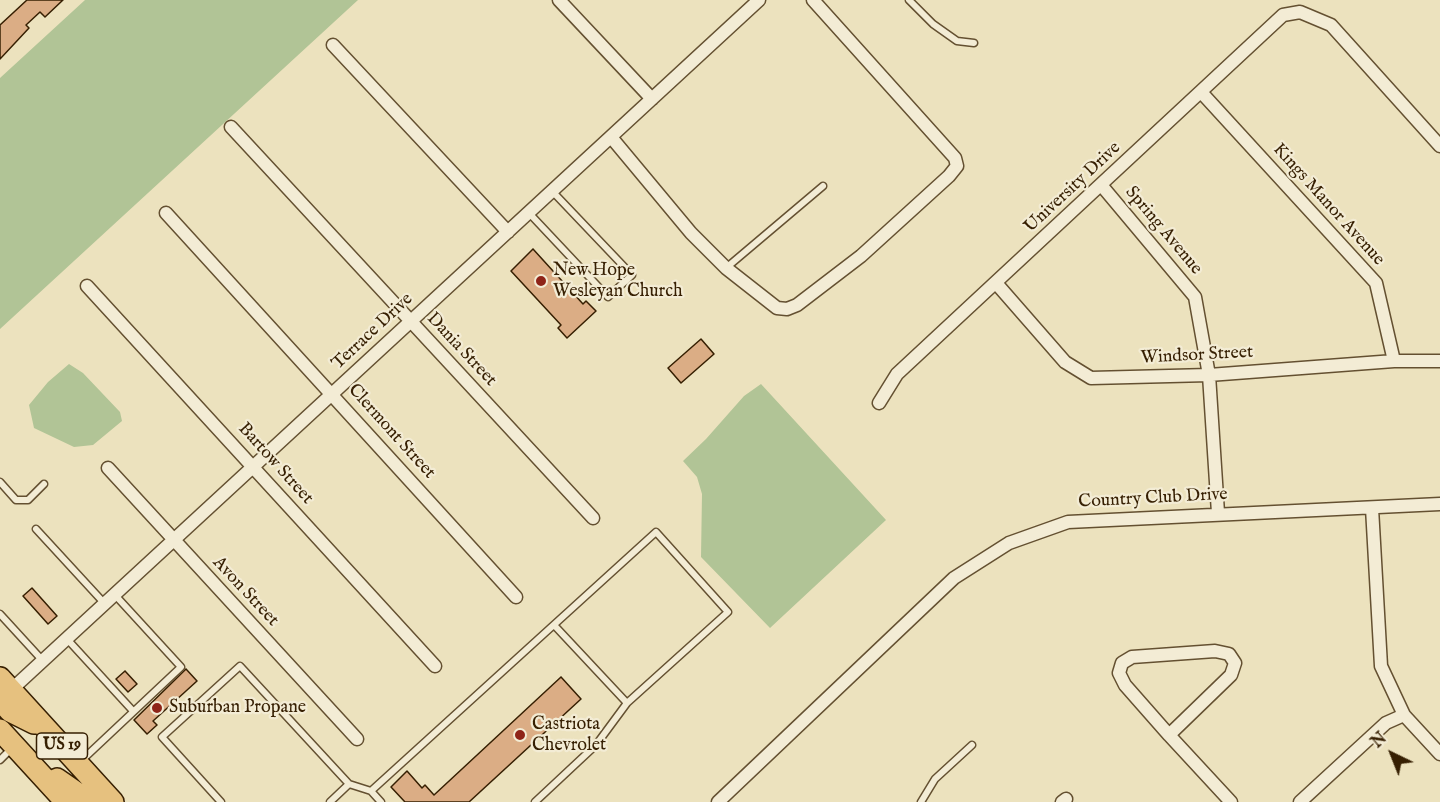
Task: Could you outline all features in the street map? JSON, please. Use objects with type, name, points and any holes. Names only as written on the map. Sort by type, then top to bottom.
[{"type":"highway","name":"US 19","points":[[4,690],[46,728],[113,802]]},
{"type":"highway","name":"US 19","points":[[0,730],[14,755],[66,802]]},
{"type":"highway","points":[[14,755],[90,802]]},
{"type":"street","points":[[559,0],[652,99]]},
{"type":"street","name":"Terrace Drive","points":[[4,690],[43,661],[110,600],[759,0]]},
{"type":"street","points":[[611,137],[692,233],[726,268],[777,308],[787,309],[797,305],[868,250],[957,166],[955,158],[813,0]]},
{"type":"street","name":"University Drive","points":[[879,403],[897,374],[1102,186],[1283,15],[1300,12],[1331,25],[1440,146]]},
{"type":"street","points":[[333,45],[508,232]]},
{"type":"street","name":"Kings Manor Avenue","points":[[1201,92],[1376,284],[1394,361]]},
{"type":"street","name":"Dania Street","points":[[231,127],[592,518]]},
{"type":"street","name":"Spring Avenue","points":[[1102,186],[1195,297],[1209,375],[1218,513]]},
{"type":"street","name":"Clermont Street","points":[[166,213],[516,597]]},
{"type":"street","name":"Windsor Street","points":[[996,283],[1065,362],[1091,378],[1209,375],[1394,361],[1440,361]]},
{"type":"street","name":"Bartow Street","points":[[87,286],[435,666]]},
{"type":"street","name":"Avon Street","points":[[108,468],[357,740]]},
{"type":"street","name":"Country Club Drive","points":[[718,802],[954,578],[1009,543],[1068,522],[1440,504]]},
{"type":"street","points":[[1372,508],[1381,666],[1404,715],[1440,754]]},
{"type":"street","points":[[1168,735],[1231,675],[1235,663],[1229,654],[1215,651],[1132,657],[1122,663],[1119,673],[1125,685],[1168,735],[1231,802]]},
{"type":"street","points":[[1300,802],[1386,723],[1404,715]]},
{"type":"lane","points":[[909,0],[933,24],[957,41],[974,42]]},
{"type":"lane","points":[[726,268],[823,186]]},
{"type":"lane","points":[[529,213],[608,297],[632,275],[552,191]]},
{"type":"lane","points":[[0,482],[16,500],[28,500],[44,484]]},
{"type":"lane","points":[[36,529],[181,667],[78,763]]},
{"type":"lane","points":[[371,791],[656,532],[728,612],[627,703],[596,746],[535,802]]},
{"type":"lane","points":[[0,614],[43,661]]},
{"type":"lane","points":[[554,625],[627,703]]},
{"type":"lane","points":[[67,639],[133,711]]},
{"type":"lane","points":[[221,802],[162,737],[240,666],[349,784],[371,791],[381,802]]},
{"type":"lane","points":[[921,802],[935,779],[972,745]]},
{"type":"lane","points":[[330,802],[349,784]]},
{"type":"green space","points":[[85,0],[358,0],[0,329],[0,78]]},
{"type":"green space","points":[[69,364],[83,373],[120,412],[122,421],[93,445],[74,447],[34,428],[29,405],[48,382]]},
{"type":"green space","points":[[761,384],[886,520],[770,628],[701,557],[702,494],[697,477],[683,461],[744,396]]},
{"type":"building","points":[[27,0],[63,0],[45,17],[40,12],[26,25],[29,28],[0,59],[0,25]]},
{"type":"building","name":"New Hope Wesleyan Church","points":[[533,249],[583,304],[586,301],[596,311],[567,338],[558,328],[561,325],[511,271]]},
{"type":"building","points":[[701,339],[714,354],[681,383],[668,368]]},
{"type":"building","points":[[32,588],[57,616],[48,624],[23,596]]},
{"type":"building","name":"Suburban Propane","points":[[186,669],[197,681],[153,721],[157,725],[147,734],[134,720]]},
{"type":"building","points":[[125,671],[137,684],[128,692],[116,679]]},
{"type":"building","name":"Castriota Chevrolet","points":[[561,677],[581,699],[469,802],[405,802],[391,787],[407,771],[422,788],[425,785],[434,795]]},
{"type":"place","name":"New Hope Wesleyan Church","points":[[541,281]]},
{"type":"place","name":"Suburban Propane","points":[[157,708]]},
{"type":"place","name":"Castriota Chevrolet","points":[[520,735]]}]
